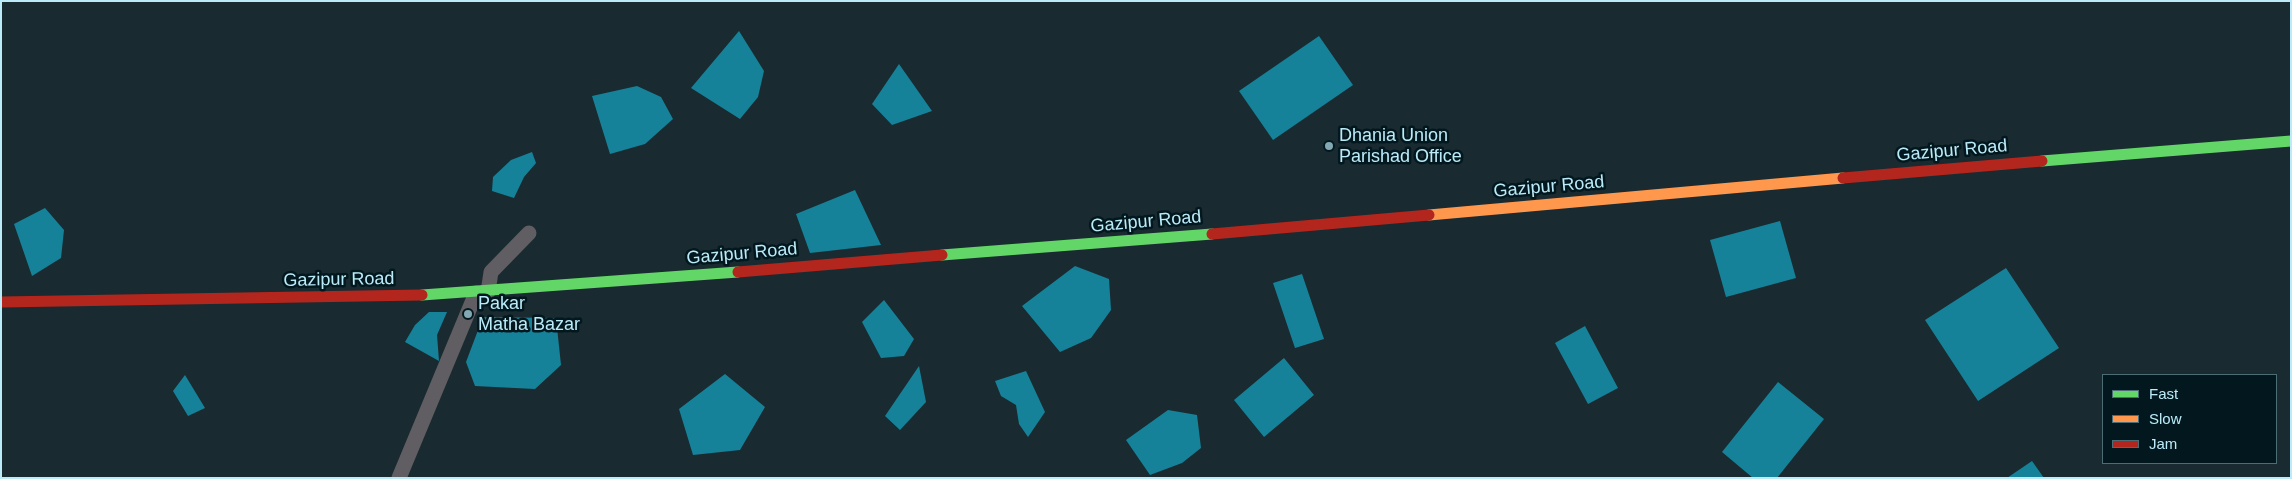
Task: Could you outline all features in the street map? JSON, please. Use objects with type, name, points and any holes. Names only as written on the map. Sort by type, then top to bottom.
[{"type":"street","name":"Gazipur Road","points":[[1,302],[482,293],[1268,230],[1961,167],[2291,141]]},
{"type":"street","points":[[400,478],[491,272],[529,233]]},
{"type":"water","points":[[739,31],[764,71],[758,97],[740,119],[691,88]]},
{"type":"water","points":[[1319,36],[1353,85],[1273,140],[1239,91]]},
{"type":"water","points":[[899,64],[932,111],[892,125],[872,104]]},
{"type":"water","points":[[637,86],[661,97],[673,119],[645,144],[610,154],[592,96]]},
{"type":"water","points":[[532,152],[536,163],[524,177],[514,198],[492,191],[493,177],[511,160]]},
{"type":"water","points":[[855,190],[881,245],[810,253],[796,214]]},
{"type":"water","points":[[45,208],[64,230],[61,258],[32,276],[14,224]]},
{"type":"water","points":[[1780,221],[1796,278],[1726,297],[1710,240]]},
{"type":"water","points":[[1075,266],[1109,279],[1111,310],[1091,338],[1060,352],[1022,306]]},
{"type":"water","points":[[2006,268],[2059,348],[1978,401],[1925,320]]},
{"type":"water","points":[[1302,274],[1324,339],[1295,348],[1273,283]]},
{"type":"water","points":[[884,300],[914,339],[904,356],[881,358],[862,322]]},
{"type":"water","points":[[429,312],[447,312],[437,335],[439,361],[405,342],[415,325]]},
{"type":"water","points":[[483,317],[556,318],[561,365],[535,389],[475,386],[466,362]]},
{"type":"water","points":[[1585,326],[1618,388],[1588,404],[1555,343]]},
{"type":"water","points":[[1284,358],[1314,395],[1264,437],[1234,400]]},
{"type":"water","points":[[919,366],[926,402],[900,430],[885,416]]},
{"type":"water","points":[[1026,371],[1045,412],[1028,437],[1019,424],[1016,405],[1001,396],[995,381]]},
{"type":"water","points":[[725,374],[765,407],[740,450],[693,455],[679,409]]},
{"type":"water","points":[[185,375],[205,408],[188,416],[173,391]]},
{"type":"water","points":[[1778,382],[1824,419],[1777,478],[1753,478],[1722,452]]},
{"type":"water","points":[[1168,410],[1197,415],[1201,448],[1182,463],[1150,475],[1126,440]]},
{"type":"water","points":[[2032,461],[2044,478],[2007,478]]},
{"type":"traffic: fast","points":[[2042,161],[2291,141]]},
{"type":"traffic: fast","points":[[942,255],[1212,234]]},
{"type":"traffic: fast","points":[[422,295],[738,272]]},
{"type":"traffic: slow","points":[[1429,215],[1843,178]]},
{"type":"traffic: jam","points":[[1843,178],[2042,161]]},
{"type":"traffic: jam","points":[[1212,234],[1429,215]]},
{"type":"traffic: jam","points":[[738,272],[942,255]]},
{"type":"traffic: jam","points":[[1,302],[422,295]]},
{"type":"place","name":"Dhania Union Parishad Office","points":[[1329,146]]},
{"type":"place","name":"Pakar Matha Bazar","points":[[468,314]]}]
